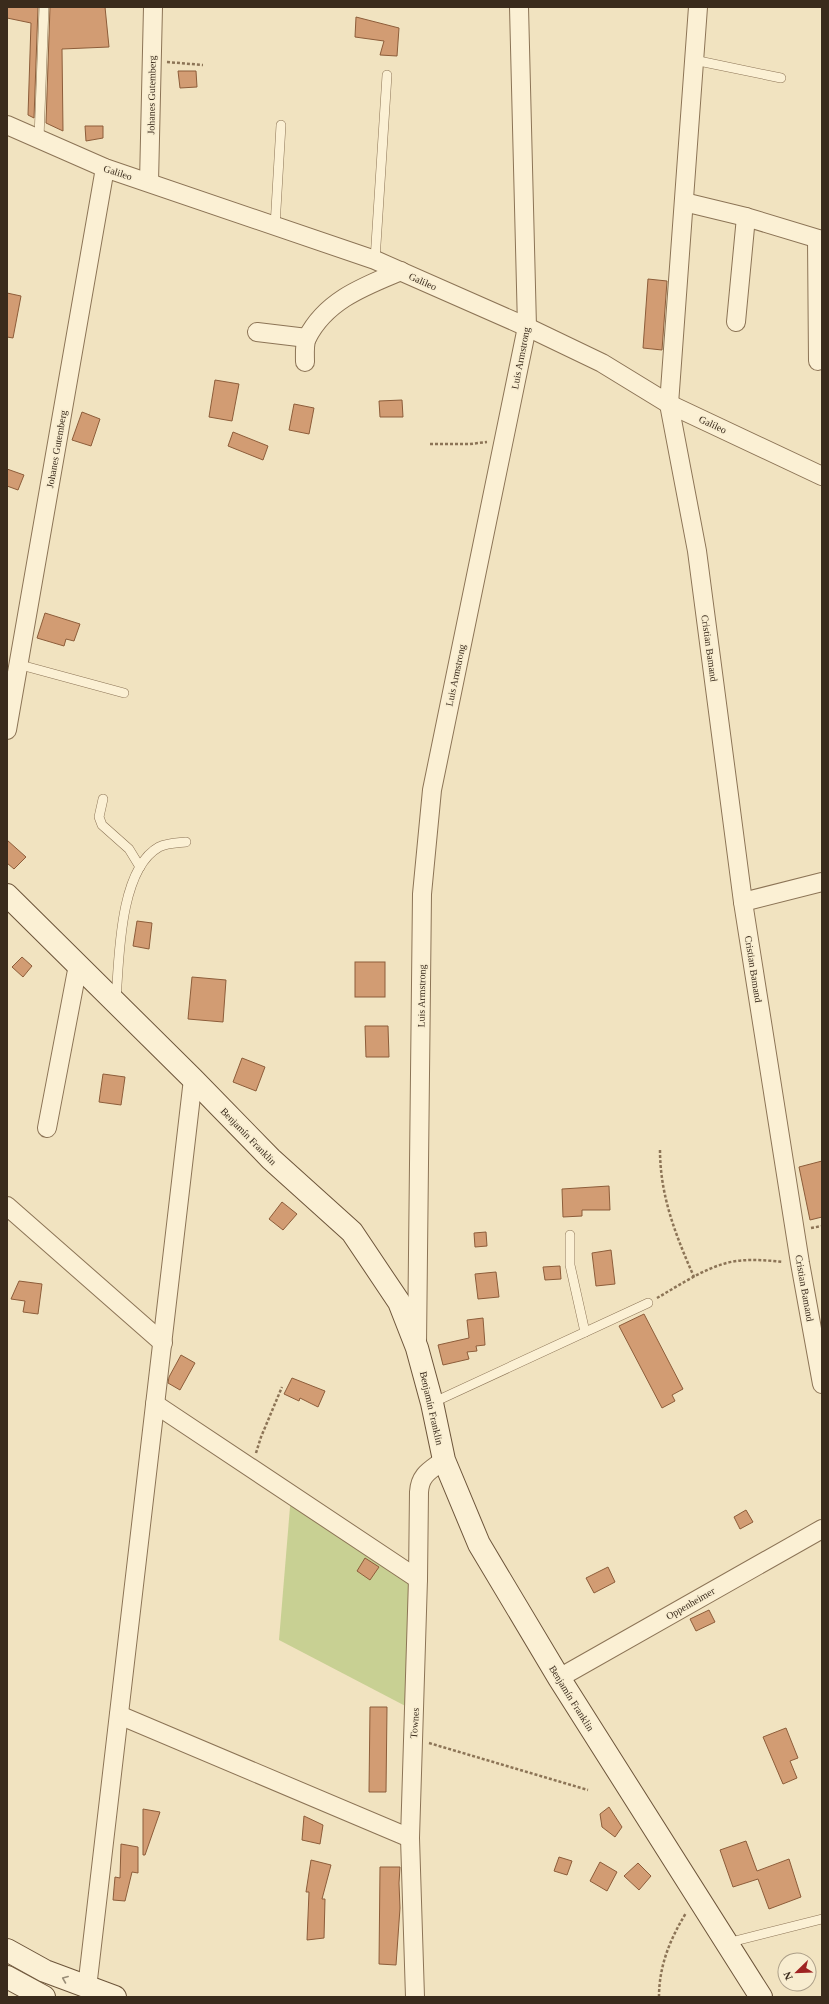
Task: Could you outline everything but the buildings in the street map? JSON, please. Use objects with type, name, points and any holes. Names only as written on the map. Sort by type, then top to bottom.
[{"type":"street","name":"Johanes Gutemberg","points":[[150,182],[153,7]]},
{"type":"street","name":"Luis Armstrong","points":[[417,1348],[422,894],[432,790],[527,327],[519,7]]},
{"type":"street","name":"Cristian Bamand","points":[[698,7],[669,404],[697,551],[743,902],[800,1263],[822,1384]]},
{"type":"street","name":"Galileo","points":[[7,125],[105,168],[150,182],[375,260],[401,271],[527,327],[602,363],[669,404],[822,476]]},
{"type":"street","name":"Johanes Gutemberg","points":[[7,730],[17,664],[105,168]]},
{"type":"street","points":[[684,202],[746,217],[819,240],[818,361]]},
{"type":"street","points":[[736,322],[746,217]]},
{"type":"street","points":[[305,362],[307,338],[320,319],[344,296],[401,271]]},
{"type":"street","points":[[257,332],[307,338]]},
{"type":"street","points":[[743,902],[822,882]]},
{"type":"street","name":"Benjamín Franklin","points":[[7,895],[116,1002],[271,1159],[352,1232],[399,1302],[417,1348],[432,1403],[444,1460],[479,1544],[559,1678],[761,1997]]},
{"type":"street","points":[[47,1128],[78,965]]},
{"type":"street","points":[[87,1988],[193,1079]]},
{"type":"street","points":[[7,1206],[163,1343]]},
{"type":"street","points":[[155,1404],[418,1580]]},
{"type":"street","name":"Townes","points":[[415,1997],[410,1838],[420,1482],[426,1474],[444,1460]]},
{"type":"street","name":"Oppenheimer","points":[[559,1678],[822,1529]]},
{"type":"street","points":[[119,1715],[410,1838]]},
{"type":"street","points":[[7,1950],[45,1971],[87,1988],[115,1997]]},
{"type":"street","points":[[7,1977],[44,1997]]},
{"type":"lane","points":[[39,138],[44,7]]},
{"type":"lane","points":[[694,60],[781,78]]},
{"type":"lane","points":[[375,260],[387,75]]},
{"type":"lane","points":[[275,226],[281,125]]},
{"type":"lane","points":[[17,664],[124,693]]},
{"type":"lane","points":[[103,799],[99,817],[102,824],[129,849],[140,867]]},
{"type":"lane","points":[[116,1002],[124,912],[128,894],[140,867],[152,852],[168,843],[186,842]]},
{"type":"lane","points":[[570,1235],[570,1265],[585,1332]]},
{"type":"lane","points":[[432,1403],[648,1303]]},
{"type":"lane","points":[[727,1943],[822,1919]]},
{"type":"path","points":[[152,60],[203,65]]},
{"type":"path","points":[[430,444],[470,444],[504,439]]},
{"type":"path","points":[[660,1150],[660,1169],[666,1206],[678,1241],[694,1277]]},
{"type":"path","points":[[648,1303],[694,1277],[723,1264],[758,1259],[800,1263]]},
{"type":"path","points":[[252,1468],[261,1437],[282,1387]]},
{"type":"path","points":[[412,1738],[588,1790]]},
{"type":"path","points":[[659,1997],[659,1983],[672,1936],[697,1896]]},
{"type":"green space","points":[[291,1495],[418,1579],[415,1711],[279,1640]]}]
